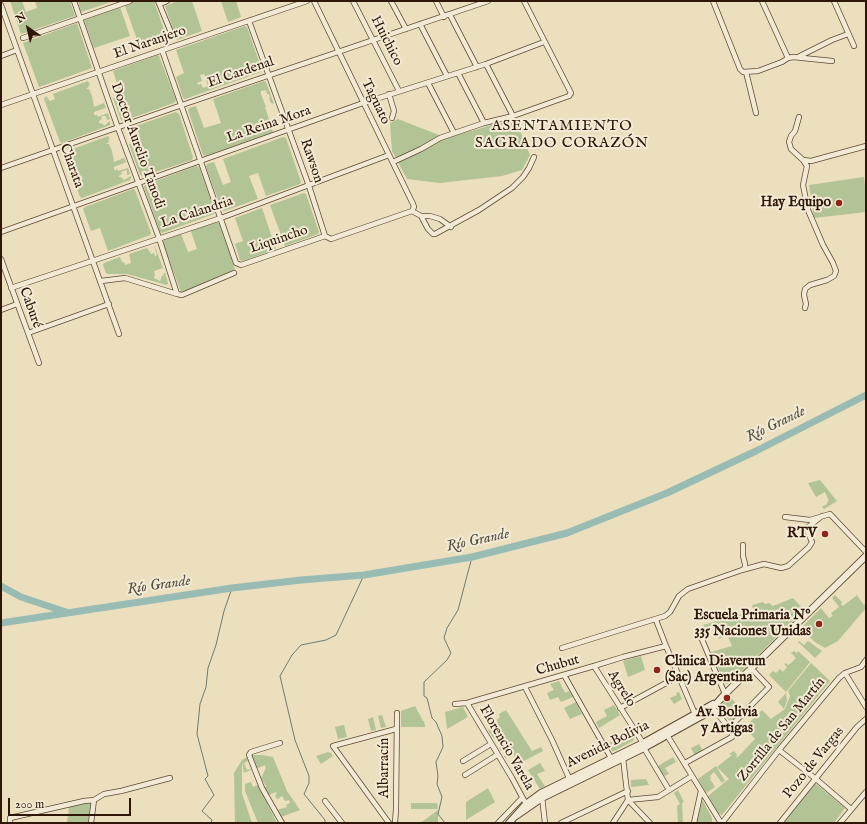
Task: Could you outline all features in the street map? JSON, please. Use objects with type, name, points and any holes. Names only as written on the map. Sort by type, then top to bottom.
[{"type":"street","name":"Doctor Aurelio Tanodi","points":[[74,1],[118,128],[180,295]]},
{"type":"street","points":[[23,38],[130,1]]},
{"type":"street","points":[[167,1],[159,2],[170,30]]},
{"type":"street","name":"El Naranjero","points":[[1,105],[307,1]]},
{"type":"street","name":"Taguato","points":[[314,1],[414,204],[412,211]]},
{"type":"street","name":"Huichico","points":[[353,1],[399,92]]},
{"type":"street","points":[[391,1],[406,29]]},
{"type":"street","points":[[436,1],[444,17]]},
{"type":"street","name":"El Cardenal","points":[[1,168],[118,128],[182,104],[488,1]]},
{"type":"street","points":[[393,162],[440,138],[484,123],[512,116],[569,96],[571,93],[524,1]]},
{"type":"street","points":[[713,1],[740,69],[743,72],[764,69],[788,58],[832,61]]},
{"type":"street","points":[[762,1],[788,58]]},
{"type":"street","points":[[834,1],[854,46]]},
{"type":"street","name":"Charata","points":[[1,5],[119,334]]},
{"type":"street","points":[[450,15],[477,67]]},
{"type":"street","name":"Rawson","points":[[249,21],[289,130],[325,236]]},
{"type":"street","points":[[420,24],[447,76]]},
{"type":"street","points":[[797,58],[832,40],[848,34]]},
{"type":"street","name":"La Reina Mora","points":[[1,232],[363,103],[486,64],[544,42]]},
{"type":"street","points":[[1,56],[17,50]]},
{"type":"street","points":[[162,50],[221,218]]},
{"type":"street","points":[[486,64],[512,116]]},
{"type":"street","points":[[746,72],[756,113]]},
{"type":"street","points":[[458,73],[484,123]]},
{"type":"street","points":[[428,83],[454,133]]},
{"type":"street","points":[[389,94],[394,111],[392,118]]},
{"type":"street","points":[[799,117],[795,131],[789,142],[791,149],[807,166],[803,185],[808,210],[836,271],[834,276],[827,280],[810,285],[805,289],[805,308]]},
{"type":"street","points":[[803,160],[811,161],[866,146]]},
{"type":"street","name":"La Calandria","points":[[11,288],[93,259],[221,218],[389,155]]},
{"type":"street","points":[[421,216],[428,229],[433,234],[451,227],[512,188],[523,177],[534,157]]},
{"type":"street","points":[[412,211],[421,216],[430,216],[440,219],[451,227]]},
{"type":"street","name":"Liquincho","points":[[221,218],[236,263],[241,265],[325,236],[331,239],[412,211]]},
{"type":"street","name":"Caburé","points":[[1,259],[39,363]]},
{"type":"street","points":[[101,281],[124,278],[180,295],[234,273]]},
{"type":"street","points":[[1,310],[17,304]]},
{"type":"street","points":[[28,333],[109,304]]},
{"type":"street","points":[[785,517],[810,520],[830,514],[866,552]]},
{"type":"street","points":[[562,648],[665,616],[670,612],[680,596],[688,589],[764,564],[781,568],[788,566],[809,548],[812,542],[807,530],[808,527],[822,516]]},
{"type":"street","points":[[742,570],[745,568],[743,545]]},
{"type":"street","name":"Avenida Bolivia","points":[[516,816],[541,796],[569,778],[611,758],[667,735],[709,712],[714,705],[751,668],[866,556]]},
{"type":"street","points":[[656,620],[695,714]]},
{"type":"street","points":[[698,630],[725,694]]},
{"type":"street","name":"Chubut","points":[[455,704],[467,703],[525,687],[623,656],[666,646]]},
{"type":"street","name":"Zorrilla de San Martín","points":[[722,823],[779,750],[839,678],[845,673],[863,667],[866,660]]},
{"type":"street","name":"Agrelo","points":[[594,666],[669,790]]},
{"type":"street","points":[[729,728],[769,687],[751,668]]},
{"type":"street","points":[[845,673],[866,707]]},
{"type":"street","points":[[564,675],[611,758]]},
{"type":"street","points":[[620,708],[679,676]]},
{"type":"street","points":[[525,687],[552,740],[569,778]]},
{"type":"street","name":"Florencio Varela","points":[[467,703],[526,804]]},
{"type":"street","points":[[685,763],[732,737],[732,733],[714,705]]},
{"type":"street","name":"Avenida Bolivia","points":[[510,823],[526,804],[623,758],[695,714],[714,705]]},
{"type":"street","name":"Albarracín","points":[[395,823],[397,712]]},
{"type":"street","name":"Pozo de Vargas","points":[[780,823],[857,727],[866,719]]},
{"type":"street","points":[[388,823],[333,746],[396,729]]},
{"type":"street","points":[[667,735],[722,823]]},
{"type":"street","points":[[280,743],[251,752],[249,755],[262,788],[282,823]]},
{"type":"street","points":[[463,760],[491,744]]},
{"type":"street","points":[[779,750],[851,809]]},
{"type":"street","points":[[465,774],[497,755]]},
{"type":"street","points":[[613,823],[628,800],[623,758]]},
{"type":"street","points":[[628,800],[658,797],[692,776]]},
{"type":"street","points":[[10,821],[84,801],[94,800],[104,794],[170,778]]},
{"type":"street","points":[[561,823],[628,791]]},
{"type":"street","points":[[694,823],[701,791]]},
{"type":"street","points":[[840,823],[866,792]]},
{"type":"street","points":[[541,796],[545,823]]},
{"type":"street","points":[[498,823],[522,798]]},
{"type":"street","points":[[91,823],[94,800]]},
{"type":"street","points":[[628,800],[650,823]]},
{"type":"street","points":[[326,801],[342,823]]},
{"type":"green space","points":[[10,1],[22,1],[26,12],[37,8],[35,1],[70,1],[75,16],[21,34]]},
{"type":"green space","points":[[78,1],[114,1],[81,12]]},
{"type":"green space","points":[[130,1],[154,1],[166,36],[139,45],[124,3]]},
{"type":"green space","points":[[178,1],[192,1],[202,31],[177,40],[165,6]]},
{"type":"green space","points":[[221,1],[236,1],[241,17],[228,22]]},
{"type":"green space","points":[[120,7],[130,36],[94,48],[84,20]]},
{"type":"green space","points":[[77,23],[92,68],[39,87],[23,43]]},
{"type":"green space","points":[[245,26],[247,27],[262,70],[261,72],[185,99],[183,98],[176,77],[184,73],[176,50]],"holes":[[[204,74],[208,86],[203,88],[201,84],[198,85],[197,83],[202,81],[200,75]]]},
{"type":"green space","points":[[157,55],[159,56],[176,100],[174,103],[123,121],[121,120],[113,98],[121,95],[113,71]]},
{"type":"green space","points":[[88,81],[90,85],[86,89],[89,89],[94,107],[104,103],[106,108],[94,112],[94,114],[96,116],[97,114],[98,117],[108,113],[110,119],[107,120],[106,116],[103,116],[101,117],[102,119],[99,123],[103,124],[104,126],[110,121],[110,125],[62,143],[60,142],[44,99],[46,96],[50,101],[55,99],[53,94]]},
{"type":"green space","points":[[264,81],[266,82],[274,104],[271,103],[269,94],[267,94],[266,90],[261,91],[273,132],[206,156],[203,155],[188,110],[189,108],[196,106],[204,128],[221,123],[213,99]]},
{"type":"green space","points":[[176,112],[179,114],[193,157],[192,160],[143,176],[140,175],[129,144],[135,142],[133,135],[136,134],[137,137],[140,136],[136,126]]},
{"type":"green space","points":[[398,119],[439,135],[454,136],[515,119],[530,155],[522,170],[502,176],[440,183],[407,179],[392,151],[390,123]]},
{"type":"green space","points":[[135,127],[136,130],[132,131],[133,135],[131,128]]},
{"type":"green space","points":[[108,136],[110,139],[106,144],[109,144],[114,162],[124,158],[126,162],[114,167],[114,169],[116,171],[117,168],[118,171],[128,168],[130,174],[127,175],[127,170],[123,171],[119,177],[124,180],[131,176],[131,178],[130,180],[82,198],[80,197],[64,154],[66,151],[70,156],[75,154],[73,149]]},
{"type":"green space","points":[[283,137],[286,138],[301,182],[300,184],[266,196],[258,173],[249,176],[258,199],[224,211],[222,210],[206,167],[207,164],[214,162],[223,185],[231,182],[223,159]]},
{"type":"green space","points":[[196,166],[199,167],[215,212],[214,214],[162,233],[160,232],[144,187],[145,185]]},
{"type":"green space","name":"Hay Equipo","points":[[864,177],[866,212],[814,218],[809,185]]},
{"type":"green space","points":[[133,189],[135,190],[151,233],[150,235],[108,251],[100,228],[91,231],[83,209]]},
{"type":"green space","points":[[304,193],[306,194],[319,232],[318,234],[285,246],[270,205]]},
{"type":"green space","points":[[262,208],[276,249],[243,261],[240,260],[235,244],[243,241],[235,218]]},
{"type":"green space","points":[[217,222],[219,223],[235,269],[234,271],[183,293],[181,292],[163,243],[164,240],[181,234],[188,252],[197,249],[191,231]]},
{"type":"green space","points":[[154,246],[163,268],[154,271],[154,278],[160,281],[164,275],[163,273],[165,273],[168,283],[167,285],[127,274],[106,273],[103,265],[104,263],[120,257],[125,265],[131,263],[129,254],[147,248],[151,254],[154,253],[155,256],[157,255]]},
{"type":"green space","points":[[820,480],[837,501],[824,509],[822,507],[829,501],[825,492],[816,497],[808,483]]},
{"type":"green space","points":[[856,594],[864,605],[866,603],[866,608],[838,641],[825,648],[815,642],[800,629],[821,608],[829,618],[833,616],[831,613],[839,607],[832,598],[835,595],[842,602],[841,604],[843,606],[856,596]]},
{"type":"green space","points":[[793,598],[804,610],[743,670],[727,684],[725,684],[711,652],[732,646],[727,635],[719,639],[717,634],[715,635],[713,626],[706,628],[708,632],[706,633],[703,625],[752,611],[754,612],[752,605],[763,602],[765,604],[769,603],[773,606]]},
{"type":"green space","points":[[799,641],[804,645],[808,641],[822,651],[815,658],[798,642]]},
{"type":"green space","points":[[794,651],[797,653],[798,651],[810,662],[786,692],[769,675],[773,671],[776,673],[780,669],[783,672],[787,667],[784,664],[786,663],[788,665],[796,658],[791,653]]},
{"type":"green space","points":[[641,656],[645,670],[628,677],[623,661]]},
{"type":"green space","points":[[811,663],[830,681],[722,815],[718,814],[708,796],[729,779],[717,767],[732,755],[729,754],[734,751],[737,755],[736,758],[739,756],[755,739],[747,730],[750,727],[748,724],[762,710],[771,719],[785,709],[790,696],[788,691]]},
{"type":"green space","points":[[712,674],[714,679],[700,684],[698,680]]},
{"type":"green space","points":[[559,681],[565,693],[569,691],[573,697],[561,702],[558,697],[550,700],[547,693],[554,690],[550,684]]},
{"type":"green space","points":[[679,692],[682,699],[674,704],[670,698],[677,695],[676,693]]},
{"type":"green space","points":[[786,693],[787,701],[784,709],[778,702]]},
{"type":"green space","points":[[730,697],[743,710],[731,722],[719,710],[719,707]]},
{"type":"green space","points":[[576,702],[582,714],[570,719],[564,708]]},
{"type":"green space","points":[[614,705],[620,715],[599,728],[596,722],[607,716],[604,710]]},
{"type":"green space","points":[[415,706],[424,721],[425,727],[401,727],[401,711]]},
{"type":"green space","points":[[463,707],[468,717],[447,729],[445,712]]},
{"type":"green space","points":[[506,710],[532,751],[541,747],[543,751],[520,763],[513,754],[505,758],[504,756],[510,752],[507,747],[501,751],[499,748],[508,743],[503,734],[494,739],[488,730],[498,723],[497,720],[500,717],[499,714]]},
{"type":"green space","points":[[382,715],[386,727],[381,728],[378,716]]},
{"type":"green space","points":[[373,717],[376,730],[371,731],[368,719]]},
{"type":"green space","points":[[344,725],[347,737],[338,739],[335,727]]},
{"type":"green space","points":[[629,730],[634,738],[633,741],[612,751],[608,744]]},
{"type":"green space","points":[[699,744],[703,751],[695,756],[691,748]]},
{"type":"green space","points":[[328,752],[333,756],[321,764],[316,756]]},
{"type":"green space","points":[[250,755],[273,757],[287,791],[300,810],[281,817],[277,810],[287,807],[286,805],[290,803],[289,800],[285,801],[282,796],[278,799],[276,798],[276,792],[269,795],[261,778],[266,768],[265,765],[256,769]]},
{"type":"green space","points":[[247,757],[248,761],[244,763],[247,770],[251,770],[244,773],[242,762],[242,793],[252,823],[235,823],[234,773],[242,760]]},
{"type":"green space","points":[[673,757],[676,762],[665,768],[669,774],[664,776],[658,766]]},
{"type":"green space","points":[[540,763],[545,771],[537,774],[545,786],[540,789],[528,770]]},
{"type":"green space","points":[[716,766],[725,781],[722,783],[714,772],[710,776],[710,779],[715,787],[706,793],[698,779]]},
{"type":"green space","points":[[646,779],[649,785],[631,787],[631,780]]},
{"type":"green space","points":[[251,782],[253,787],[258,785],[277,823],[258,823],[245,791],[245,784]]},
{"type":"green space","points":[[813,784],[816,784],[845,808],[834,823],[781,823]]},
{"type":"green space","points":[[488,788],[495,802],[466,820],[466,802]]},
{"type":"green space","points":[[678,790],[684,802],[682,803],[683,823],[678,823],[677,806],[680,804],[674,793]]},
{"type":"green space","points":[[89,801],[91,802],[88,823],[67,823],[69,807]]},
{"type":"green space","points":[[702,801],[712,818],[712,823],[697,823]]},
{"type":"green space","points":[[411,803],[437,803],[438,809],[411,809]]},
{"type":"green space","points":[[438,810],[438,823],[420,823],[430,816]]},
{"type":"waterway","name":"Río Grande","points":[[1,623],[232,588],[364,575],[472,557],[567,533],[667,493],[756,451],[866,395]]},
{"type":"waterway","points":[[445,823],[438,814],[442,797],[437,784],[438,776],[436,762],[443,747],[442,736],[436,722],[432,718],[427,698],[424,696],[424,682],[447,660],[451,653],[444,638],[447,628],[458,610],[472,557]]},
{"type":"waterway","points":[[325,823],[325,820],[304,794],[309,783],[309,776],[295,740],[280,676],[292,655],[301,645],[326,640],[336,635],[364,575]]},
{"type":"waterway","name":"Río Grande","points":[[1,586],[21,597],[66,612]]},
{"type":"waterway","points":[[211,823],[212,820],[202,811],[214,795],[205,779],[208,776],[197,734],[200,704],[206,687],[208,668],[232,588]]},
{"type":"place","name":"Hay Equipo","points":[[839,203]]},
{"type":"place","name":"RTV","points":[[825,534]]},
{"type":"place","name":"Escuela Primaria Nº 335 Naciones Unidas","points":[[819,624]]},
{"type":"place","name":"Clinica Diaverum (Sac) Argentina","points":[[657,670]]},
{"type":"place","name":"Av. Bolivia y Artigas","points":[[727,698]]},
{"type":"district","name":"ASENTAMIENTO SAGRADO CORAZÓN","points":[[562,136]]}]
